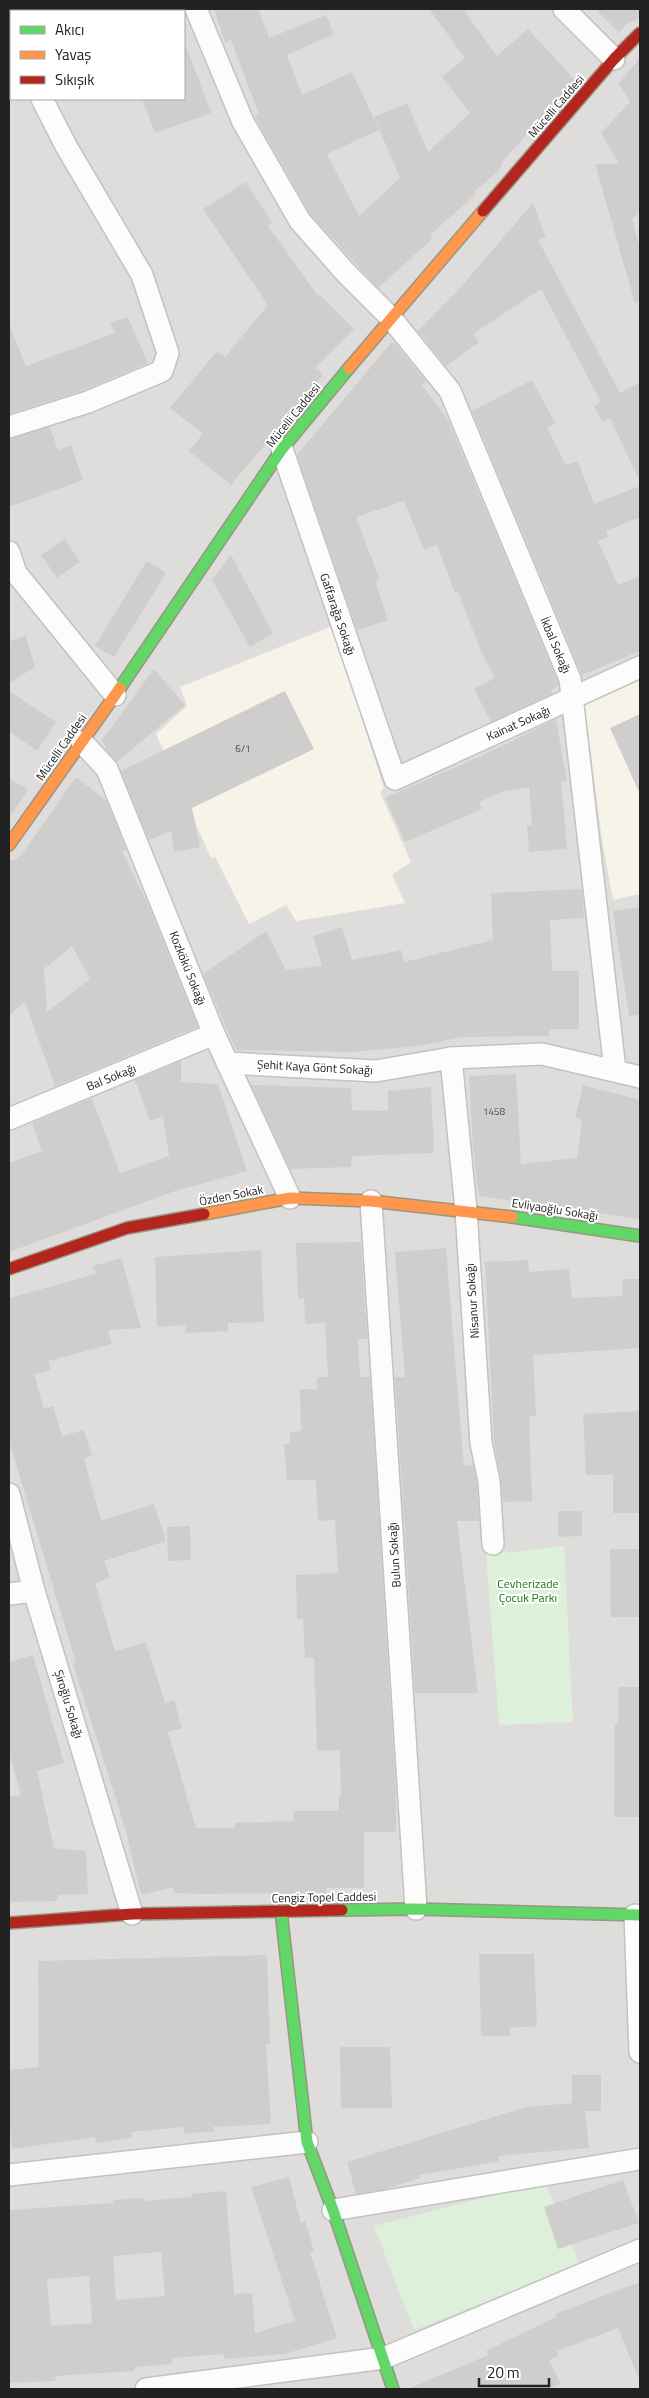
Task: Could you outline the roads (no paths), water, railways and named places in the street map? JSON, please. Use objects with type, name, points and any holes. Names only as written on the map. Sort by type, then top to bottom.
[{"type":"main road","name":"Mücelli Caddesi","points":[[9,845],[116,695],[282,449],[391,318],[614,59],[640,33]]},
{"type":"main road","name":"Özden Sokak","points":[[9,1268],[127,1228],[290,1198],[372,1201],[466,1210]]},
{"type":"main road","name":"Evliyaoğlu Sokağı","points":[[466,1210],[640,1236]]},
{"type":"main road","name":"Cengiz Topel Caddesi","points":[[9,1923],[132,1914],[416,1909],[638,1915]]},
{"type":"main road","points":[[281,1912],[307,2142],[333,2210],[393,2389]]},
{"type":"street","name":"İkbal Sokağı","points":[[196,9],[243,122],[300,221],[346,273],[391,318],[450,391],[570,678],[615,1070]]},
{"type":"street","points":[[564,9],[614,59]]},
{"type":"street","points":[[9,428],[88,402],[162,370],[168,353],[142,274],[66,146],[43,100]]},
{"type":"street","name":"Gaffarağa Sokağı","points":[[282,449],[394,779]]},
{"type":"street","points":[[9,552],[16,573],[116,695]]},
{"type":"street","name":"Kainat Sokağı","points":[[394,779],[640,667]]},
{"type":"street","name":"Kozkökü Sokağı","points":[[82,742],[107,769],[214,1034],[290,1198]]},
{"type":"street","name":"Bal Sokağı","points":[[9,1119],[214,1034]]},
{"type":"street","name":"Şehit Kaya Gönt Sokağı","points":[[227,1063],[376,1071],[451,1058],[542,1054],[640,1077]]},
{"type":"street","name":"Nisanur Sokağı","points":[[451,1058],[466,1210],[481,1443],[489,1481],[493,1544]]},
{"type":"street","name":"Bulun Sokağı","points":[[372,1201],[416,1909]]},
{"type":"street","name":"Şiroğlu Sokağı","points":[[9,1494],[34,1591],[132,1914]]},
{"type":"street","points":[[9,1594],[34,1591]]},
{"type":"street","points":[[638,1915],[640,2052]]},
{"type":"street","points":[[9,2175],[307,2142]]},
{"type":"street","points":[[333,2210],[640,2159]]},
{"type":"street","points":[[146,2389],[384,2358],[640,2250]]},
{"type":"park label","name":"Cevherizade Çocuk Parkı","points":[[528,1590]]}]
